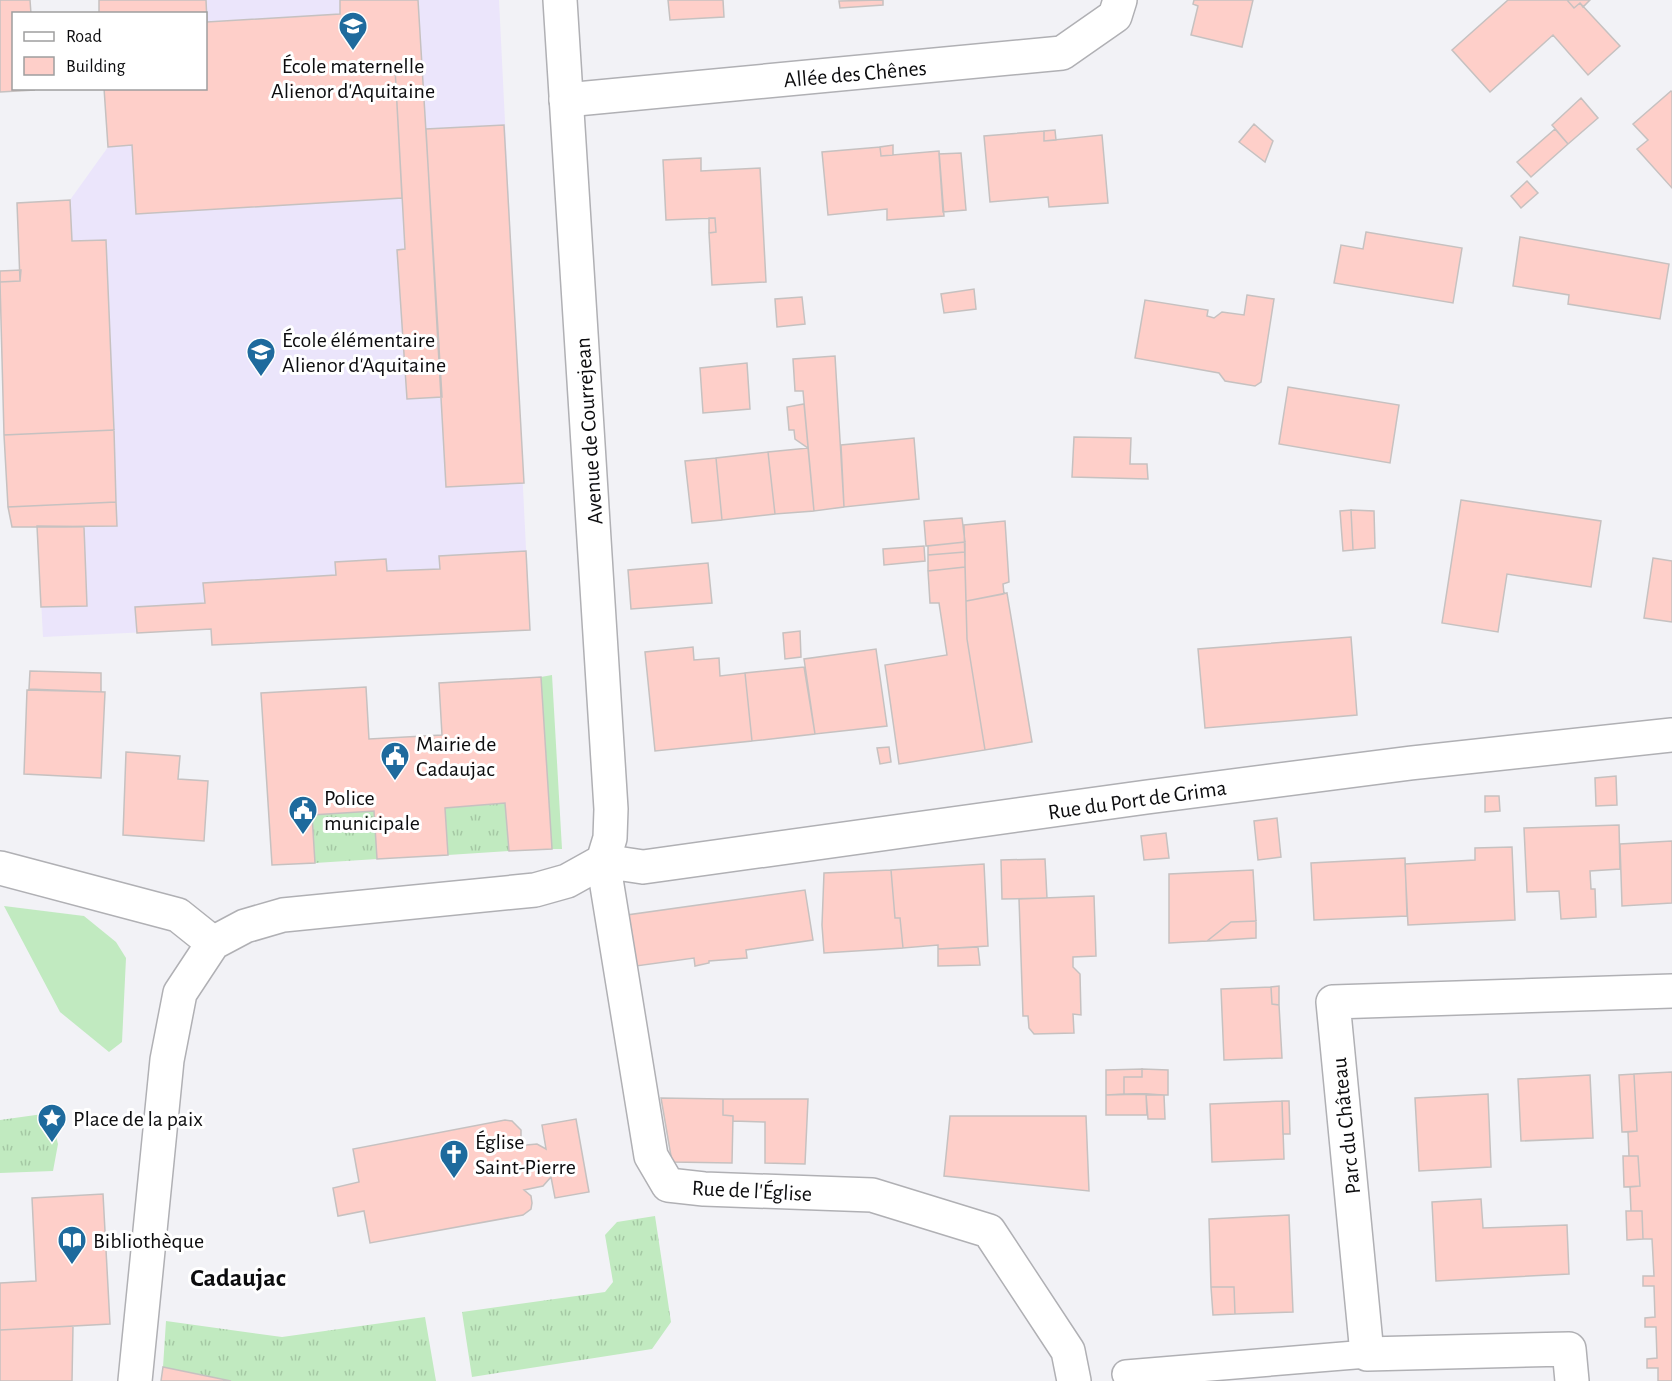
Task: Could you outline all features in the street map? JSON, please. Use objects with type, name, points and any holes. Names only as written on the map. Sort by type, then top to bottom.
[{"type":"street","name":"Avenue de Courrejean","points":[[560,0],[611,809],[610,838],[603,861]]},
{"type":"street","name":"Allée des Chênes","points":[[566,100],[1062,53],[1115,16],[1120,0]]},
{"type":"street","name":"Rue du Port de Grima","points":[[603,861],[643,867],[1411,763],[1672,735]]},
{"type":"street","points":[[135,1381],[167,1060],[180,993],[213,943],[245,926],[284,915],[534,890],[567,881],[603,861]]},
{"type":"street","name":"Rue de l'Église","points":[[603,861],[651,1156],[668,1185],[704,1189],[872,1195],[988,1231],[1068,1351],[1074,1381]]},
{"type":"street","points":[[0,868],[177,915],[213,943]]},
{"type":"street","name":"Parc du Château","points":[[1367,1354],[1333,1002],[1672,991]]},
{"type":"street","points":[[1367,1354],[1569,1349],[1572,1381]]},
{"type":"lane","points":[[1126,1374],[1367,1354]]},
{"type":"shaded area","name":"École élémentaire Alienor d'Aquitaine","points":[[99,0],[499,0],[530,630],[212,645],[211,629],[43,637],[37,526],[12,527],[0,271],[21,270],[17,203],[70,200],[108,147],[104,90],[207,90],[207,12],[99,12]]},
{"type":"green space","points":[[552,675],[562,849],[552,849],[541,677]]},
{"type":"green space","points":[[505,803],[509,851],[448,855],[445,808]]},
{"type":"green space","points":[[374,811],[377,859],[315,863],[312,815]]},
{"type":"green space","points":[[4,906],[84,916],[116,942],[126,958],[122,1042],[109,1052],[60,1012]]},
{"type":"green space","points":[[50,1113],[58,1144],[53,1171],[0,1173],[0,1120]]},
{"type":"green space","points":[[655,1216],[671,1322],[652,1349],[472,1377],[462,1312],[605,1292],[613,1282],[605,1235],[617,1222]]},
{"type":"green space","points":[[425,1317],[436,1381],[231,1381],[163,1367],[166,1321],[282,1337]]},
{"type":"building","points":[[0,0],[30,0],[31,12],[12,12],[12,90],[35,90],[0,92]]},
{"type":"building","name":"École maternelle Alienor d'Aquitaine","points":[[99,0],[206,0],[207,12],[99,12]]},
{"type":"building","name":"École maternelle Alienor d'Aquitaine","points":[[340,0],[418,0],[422,66],[395,68],[402,198],[136,214],[132,145],[108,147],[104,90],[207,90],[207,22],[340,14]]},
{"type":"building","points":[[668,0],[723,0],[724,17],[670,20]]},
{"type":"building","points":[[883,0],[883,5],[840,8],[839,1]]},
{"type":"building","points":[[1194,0],[1253,0],[1242,47],[1191,35],[1198,6],[1193,4]]},
{"type":"building","points":[[1508,0],[1567,0],[1574,8],[1580,3],[1620,46],[1588,75],[1553,35],[1490,92],[1452,50]]},
{"type":"building","points":[[1567,0],[1590,0],[1583,7],[1580,3],[1574,8]]},
{"type":"building","points":[[422,66],[442,397],[407,399],[397,250],[405,249],[395,68]]},
{"type":"building","points":[[1671,91],[1672,188],[1637,149],[1648,140],[1633,124]]},
{"type":"building","points":[[1581,98],[1598,118],[1568,144],[1552,125]]},
{"type":"building","points":[[1254,124],[1273,141],[1265,162],[1239,142]]},
{"type":"building","points":[[504,125],[524,483],[446,487],[426,129]]},
{"type":"building","points":[[1555,129],[1568,144],[1531,177],[1517,162]]},
{"type":"building","points":[[1055,130],[1056,140],[1044,141],[1044,131]]},
{"type":"building","points":[[1044,131],[1044,141],[1102,135],[1108,203],[1049,207],[1048,197],[990,202],[984,136]]},
{"type":"building","points":[[893,145],[893,155],[881,156],[880,147]]},
{"type":"building","points":[[880,147],[881,156],[939,151],[944,216],[887,220],[887,209],[828,215],[822,152]]},
{"type":"building","points":[[961,153],[966,210],[943,212],[939,154]]},
{"type":"building","points":[[701,158],[701,171],[760,168],[766,282],[712,285],[709,233],[716,232],[715,218],[666,220],[663,160]]},
{"type":"building","points":[[1527,181],[1538,193],[1521,208],[1511,196]]},
{"type":"building","points":[[70,200],[72,241],[106,240],[114,430],[4,435],[0,282],[20,281],[17,203]]},
{"type":"building","points":[[709,218],[715,218],[716,232],[709,233]]},
{"type":"building","points":[[1366,232],[1462,248],[1453,303],[1334,283],[1341,245],[1363,249]]},
{"type":"building","points":[[1520,237],[1669,264],[1660,319],[1568,304],[1569,295],[1513,286]]},
{"type":"building","points":[[21,270],[20,281],[0,282],[0,271]]},
{"type":"building","points":[[974,289],[976,309],[944,313],[941,294]]},
{"type":"building","points":[[1247,295],[1274,299],[1261,382],[1255,386],[1225,381],[1219,373],[1135,358],[1145,300],[1208,310],[1207,316],[1214,318],[1222,312],[1244,315]]},
{"type":"building","points":[[802,297],[805,324],[777,327],[775,299]]},
{"type":"building","points":[[835,356],[844,507],[814,511],[803,391],[795,391],[793,359]]},
{"type":"building","points":[[747,363],[750,409],[703,413],[700,368]]},
{"type":"building","points":[[1288,387],[1399,405],[1390,463],[1279,444]]},
{"type":"building","points":[[804,404],[808,448],[795,439],[794,430],[789,430],[787,407]]},
{"type":"building","points":[[114,430],[116,502],[8,507],[4,435]]},
{"type":"building","points":[[1074,437],[1131,438],[1130,464],[1147,464],[1148,479],[1072,477]]},
{"type":"building","points":[[914,438],[919,499],[844,507],[841,445]]},
{"type":"building","points":[[808,448],[814,511],[775,514],[768,452]]},
{"type":"building","points":[[768,452],[775,514],[722,520],[716,458]]},
{"type":"building","points":[[716,458],[722,520],[692,523],[685,461]]},
{"type":"building","points":[[1461,500],[1601,521],[1591,587],[1507,574],[1498,632],[1442,623]]},
{"type":"building","points":[[116,502],[117,526],[12,527],[8,507]]},
{"type":"building","points":[[1351,510],[1353,550],[1343,551],[1340,511]]},
{"type":"building","points":[[1351,510],[1374,511],[1375,548],[1353,550]]},
{"type":"building","points":[[962,518],[965,542],[926,546],[924,521]]},
{"type":"building","points":[[1005,521],[1009,582],[1003,584],[1004,594],[966,601],[964,525]]},
{"type":"building","points":[[37,526],[84,527],[87,606],[41,607]]},
{"type":"building","points":[[965,542],[965,552],[928,555],[928,546]]},
{"type":"building","points":[[924,546],[925,561],[884,565],[883,549]]},
{"type":"building","points":[[526,551],[530,630],[212,645],[211,629],[137,633],[135,607],[205,603],[203,583],[336,575],[335,562],[386,559],[387,571],[440,569],[439,556]]},
{"type":"building","points":[[965,552],[965,567],[928,571],[928,555]]},
{"type":"building","points":[[1653,558],[1672,561],[1672,622],[1644,618]]},
{"type":"building","points":[[708,563],[712,603],[631,609],[628,570]]},
{"type":"building","points":[[965,567],[967,639],[985,750],[899,764],[885,665],[947,655],[939,603],[930,603],[928,571]]},
{"type":"building","points":[[1007,593],[1032,742],[985,750],[967,639],[966,601]]},
{"type":"building","points":[[800,631],[801,657],[785,659],[783,633]]},
{"type":"building","points":[[1351,637],[1357,715],[1205,728],[1198,649]]},
{"type":"building","points":[[693,647],[694,660],[719,658],[720,676],[745,673],[752,741],[655,751],[645,652]]},
{"type":"building","points":[[876,649],[887,726],[815,734],[804,659]]},
{"type":"building","points":[[804,667],[815,734],[752,741],[745,673]]},
{"type":"building","points":[[30,671],[101,673],[101,692],[29,689]]},
{"type":"building","points":[[541,677],[552,849],[509,851],[505,803],[445,808],[448,855],[377,859],[374,811],[312,815],[315,863],[272,865],[261,693],[366,687],[369,739],[442,735],[439,683]]},
{"type":"building","points":[[27,690],[105,692],[101,778],[24,774]]},
{"type":"building","points":[[889,747],[891,762],[880,764],[877,748]]},
{"type":"building","points":[[126,752],[180,756],[178,779],[208,781],[204,841],[123,835]]},
{"type":"building","points":[[1616,776],[1617,805],[1596,806],[1595,778]]},
{"type":"building","points":[[1485,796],[1499,796],[1500,811],[1485,812]]},
{"type":"building","points":[[1277,818],[1281,857],[1258,860],[1254,821]]},
{"type":"building","points":[[1619,825],[1620,869],[1590,871],[1591,889],[1595,889],[1596,917],[1561,919],[1559,891],[1527,892],[1524,828]]},
{"type":"building","points":[[1166,833],[1169,858],[1144,860],[1141,836]]},
{"type":"building","points":[[1672,841],[1672,903],[1622,906],[1620,844]]},
{"type":"building","points":[[1512,847],[1515,920],[1408,925],[1405,864],[1475,860],[1475,848]]},
{"type":"building","points":[[1405,858],[1407,916],[1314,920],[1311,863]]},
{"type":"building","points":[[1045,859],[1047,898],[1002,899],[1001,860]]},
{"type":"building","points":[[984,864],[988,946],[938,949],[938,945],[903,948],[900,918],[895,918],[891,870]]},
{"type":"building","points":[[891,870],[895,918],[900,918],[903,948],[824,953],[822,925],[824,873]]},
{"type":"building","points":[[1253,870],[1256,921],[1231,922],[1207,941],[1169,943],[1169,874]]},
{"type":"building","points":[[805,890],[813,940],[746,950],[747,958],[709,961],[709,963],[695,966],[694,958],[636,966],[627,915]]},
{"type":"building","points":[[1094,896],[1096,956],[1073,957],[1073,967],[1080,974],[1081,1015],[1073,1014],[1074,1033],[1034,1034],[1029,1028],[1028,1016],[1023,1016],[1019,899]]},
{"type":"building","points":[[1256,921],[1256,938],[1207,941],[1231,922]]},
{"type":"building","points":[[978,947],[980,965],[938,966],[938,949]]},
{"type":"building","points":[[1279,986],[1279,1005],[1272,1004],[1271,987]]},
{"type":"building","points":[[1271,987],[1272,1004],[1279,1005],[1282,1058],[1224,1060],[1221,989]]},
{"type":"building","points":[[1142,1069],[1142,1077],[1124,1077],[1124,1094],[1106,1095],[1106,1070]]},
{"type":"building","points":[[1142,1069],[1168,1070],[1168,1095],[1124,1094],[1124,1077],[1142,1077]]},
{"type":"building","points":[[1672,1072],[1672,1381],[1658,1381],[1658,1368],[1647,1368],[1647,1359],[1657,1358],[1656,1327],[1645,1327],[1645,1318],[1655,1317],[1654,1286],[1643,1286],[1643,1276],[1654,1276],[1652,1239],[1643,1239],[1642,1211],[1631,1211],[1630,1187],[1640,1186],[1638,1156],[1629,1156],[1628,1132],[1637,1131],[1634,1074]]},
{"type":"building","points":[[1634,1074],[1637,1131],[1622,1132],[1619,1075]]},
{"type":"building","points":[[1590,1075],[1593,1138],[1521,1141],[1518,1079]]},
{"type":"building","points":[[1146,1094],[1147,1115],[1106,1115],[1106,1095]]},
{"type":"building","points":[[1146,1094],[1164,1095],[1165,1119],[1148,1119]]},
{"type":"building","points":[[1488,1094],[1491,1167],[1419,1171],[1415,1098]]},
{"type":"building","points":[[661,1098],[723,1099],[723,1115],[733,1116],[732,1163],[672,1162]]},
{"type":"building","points":[[723,1099],[808,1099],[805,1164],[765,1163],[765,1122],[733,1121],[733,1116],[723,1115]]},
{"type":"building","points":[[1282,1101],[1284,1159],[1212,1162],[1210,1104]]},
{"type":"building","points":[[1282,1101],[1289,1101],[1290,1134],[1283,1134]]},
{"type":"building","points":[[950,1116],[1086,1116],[1089,1191],[944,1176]]},
{"type":"building","name":"Église Saint-Pierre","points":[[576,1119],[589,1192],[555,1198],[551,1177],[543,1186],[524,1190],[531,1196],[532,1203],[531,1209],[523,1215],[370,1243],[364,1211],[338,1216],[333,1188],[359,1182],[353,1149],[505,1120],[512,1121],[521,1130],[521,1138],[515,1146],[537,1144],[546,1149],[542,1125]]},
{"type":"building","points":[[1623,1156],[1638,1156],[1640,1186],[1624,1187]]},
{"type":"building","points":[[103,1194],[110,1324],[0,1330],[0,1283],[36,1281],[32,1198]]},
{"type":"building","points":[[1481,1199],[1483,1228],[1567,1225],[1569,1274],[1436,1281],[1432,1202]]},
{"type":"building","points":[[1626,1211],[1642,1211],[1643,1239],[1627,1240]]},
{"type":"building","points":[[1289,1215],[1293,1312],[1235,1314],[1234,1287],[1211,1287],[1209,1219]]},
{"type":"building","points":[[1211,1287],[1234,1287],[1235,1314],[1213,1315]]},
{"type":"building","points":[[73,1326],[72,1381],[0,1381],[0,1330]]},
{"type":"building","points":[[163,1367],[231,1381],[161,1381]]},
{"type":"place","name":"École maternelle Alienor d'Aquitaine","points":[[353,52]]},
{"type":"place","name":"École élémentaire Alienor d'Aquitaine","points":[[261,378]]},
{"type":"place","name":"Mairie de Cadaujac","points":[[395,782]]},
{"type":"place","name":"Police municipale","points":[[303,836]]},
{"type":"place","name":"Place de la paix","points":[[52,1144]]},
{"type":"place","name":"Église Saint-Pierre","points":[[454,1180]]},
{"type":"place","name":"Bibliothèque","points":[[72,1266]]},
{"type":"district","name":"Cadaujac","points":[[238,1277]]}]
